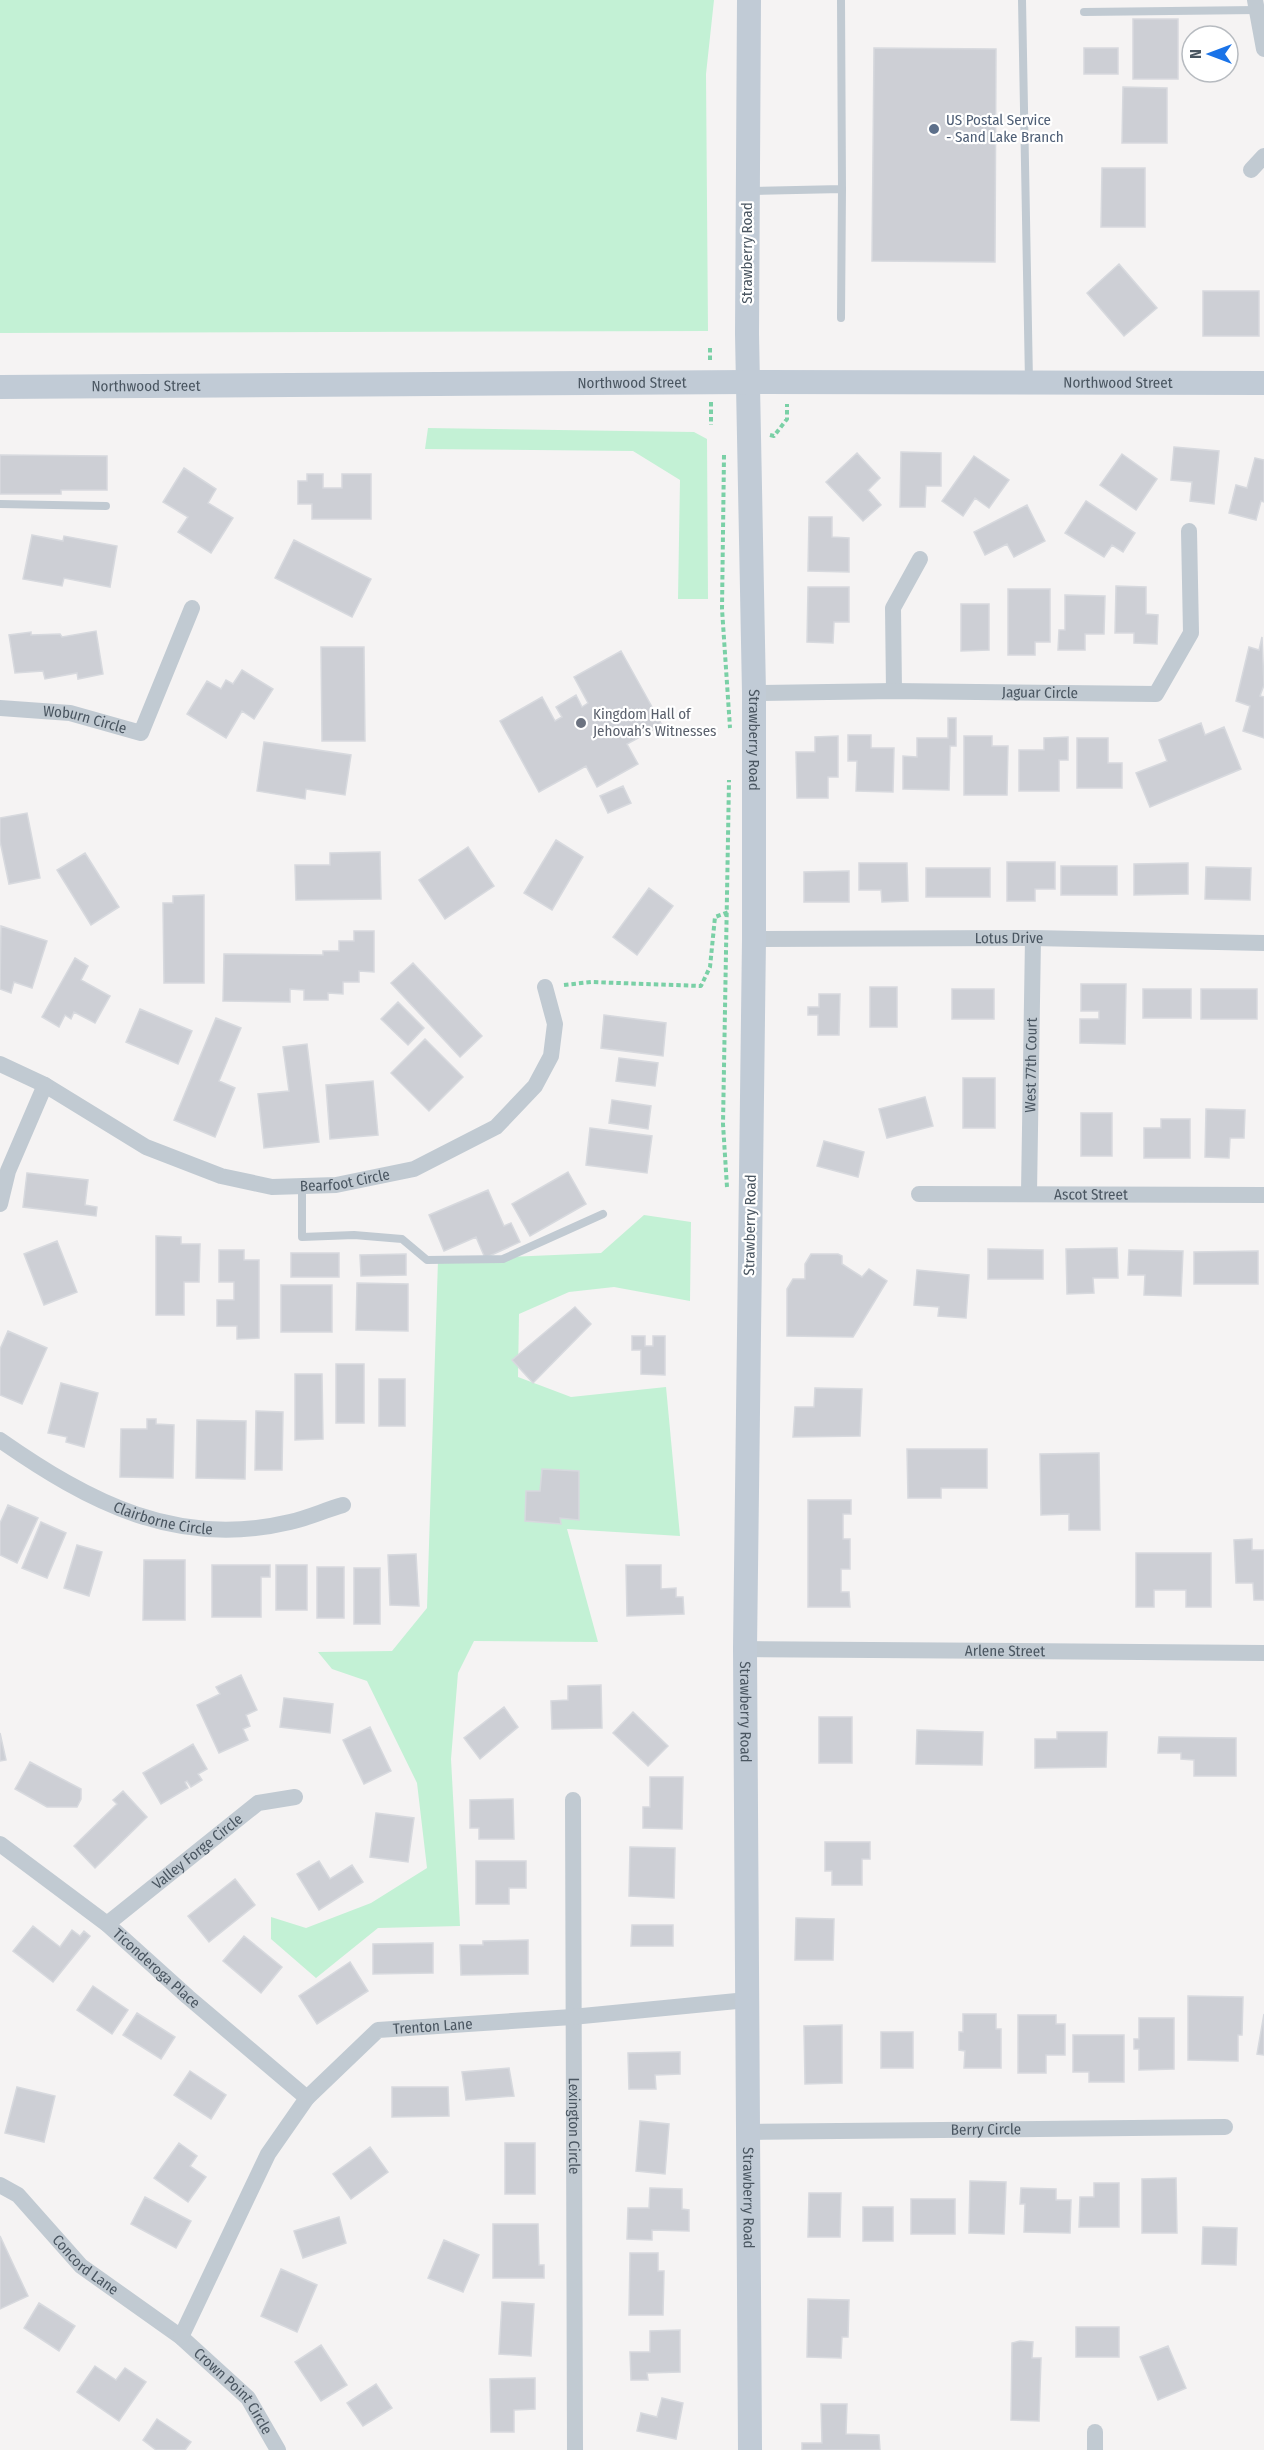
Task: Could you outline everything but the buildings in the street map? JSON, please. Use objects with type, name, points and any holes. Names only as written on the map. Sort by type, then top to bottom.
[{"type":"street","name":"Strawberry Road","points":[[749,0],[748,382],[754,693],[754,939],[745,1648],[750,2450]]},
{"type":"street","points":[[1256,5],[1264,48]]},
{"type":"street","points":[[1251,170],[1264,156]]},
{"type":"street","name":"Northwood Street","points":[[0,387],[748,382],[1264,383]]},
{"type":"street","name":"Jaguar Circle","points":[[754,693],[894,691],[1156,694],[1191,633],[1189,531]]},
{"type":"street","points":[[894,691],[893,608],[920,559]]},
{"type":"street","name":"Woburn Circle","points":[[0,708],[70,713],[141,733],[192,609]]},
{"type":"street","name":"Lotus Drive","points":[[754,939],[1033,938],[1264,943]]},
{"type":"street","name":"West 77th Court","points":[[1029,1193],[1033,938]]},
{"type":"street","name":"Bearfoot Circle","points":[[0,1064],[45,1085],[146,1147],[221,1176],[273,1186],[336,1185],[414,1169],[496,1127],[535,1086],[550,1056],[555,1024],[545,987]]},
{"type":"street","points":[[0,1204],[8,1171],[45,1085]]},
{"type":"street","name":"Ascot Street","points":[[919,1194],[1264,1195]]},
{"type":"street","name":"Clairborne Circle","points":[[0,1440],[52,1477],[107,1505],[162,1524],[206,1528],[255,1527],[290,1522],[343,1504]]},
{"type":"street","name":"Arlene Street","points":[[745,1648],[1264,1653]]},
{"type":"street","name":"Valley Forge Circle","points":[[107,1924],[258,1803],[295,1797]]},
{"type":"street","name":"Lexington Circle","points":[[573,1800],[575,2450]]},
{"type":"street","name":"Ticonderoga Place","points":[[0,1844],[107,1924],[188,1998],[307,2098]]},
{"type":"street","name":"Trenton Lane","points":[[182,2337],[268,2154],[307,2098],[378,2030],[572,2017],[747,2000]]},
{"type":"street","name":"Berry Circle","points":[[748,2132],[1225,2127]]},
{"type":"street","name":"Concord Lane","points":[[0,2185],[18,2195],[81,2266],[182,2337]]},
{"type":"street","name":"Crown Point Circle","points":[[182,2337],[248,2398],[278,2450]]},
{"type":"street","points":[[1095,2432],[1095,2450]]},
{"type":"lane","points":[[841,0],[841,318]]},
{"type":"lane","points":[[1022,0],[1029,382]]},
{"type":"lane","points":[[1084,12],[1256,5]]},
{"type":"lane","points":[[747,191],[842,189]]},
{"type":"lane","points":[[0,504],[106,506]]},
{"type":"lane","points":[[302,1186],[302,1237],[354,1235],[402,1239],[427,1260],[503,1260],[603,1214]]},
{"type":"path","points":[[545,987],[591,982],[701,986],[710,967],[716,917],[728,912]]},
{"type":"green space","points":[[0,0],[714,0],[706,74],[708,331],[0,333]]},
{"type":"green space","points":[[428,428],[694,432],[707,439],[708,599],[678,599],[680,480],[633,451],[425,449]]},
{"type":"green space","points":[[644,1215],[691,1222],[690,1301],[614,1287],[569,1292],[519,1314],[518,1377],[571,1397],[666,1387],[680,1536],[567,1529],[598,1642],[474,1641],[458,1673],[451,1759],[460,1926],[378,1928],[316,1978],[271,1939],[271,1917],[306,1928],[371,1903],[427,1868],[417,1783],[367,1681],[332,1669],[318,1652],[392,1651],[427,1608],[438,1260],[601,1253]]},
{"type":"place","name":"US Postal Service - Sand Lake Branch","points":[[934,129]]},
{"type":"place","name":"Kingdom Hall of Jehovah’s Witnesses","points":[[581,723]]}]
